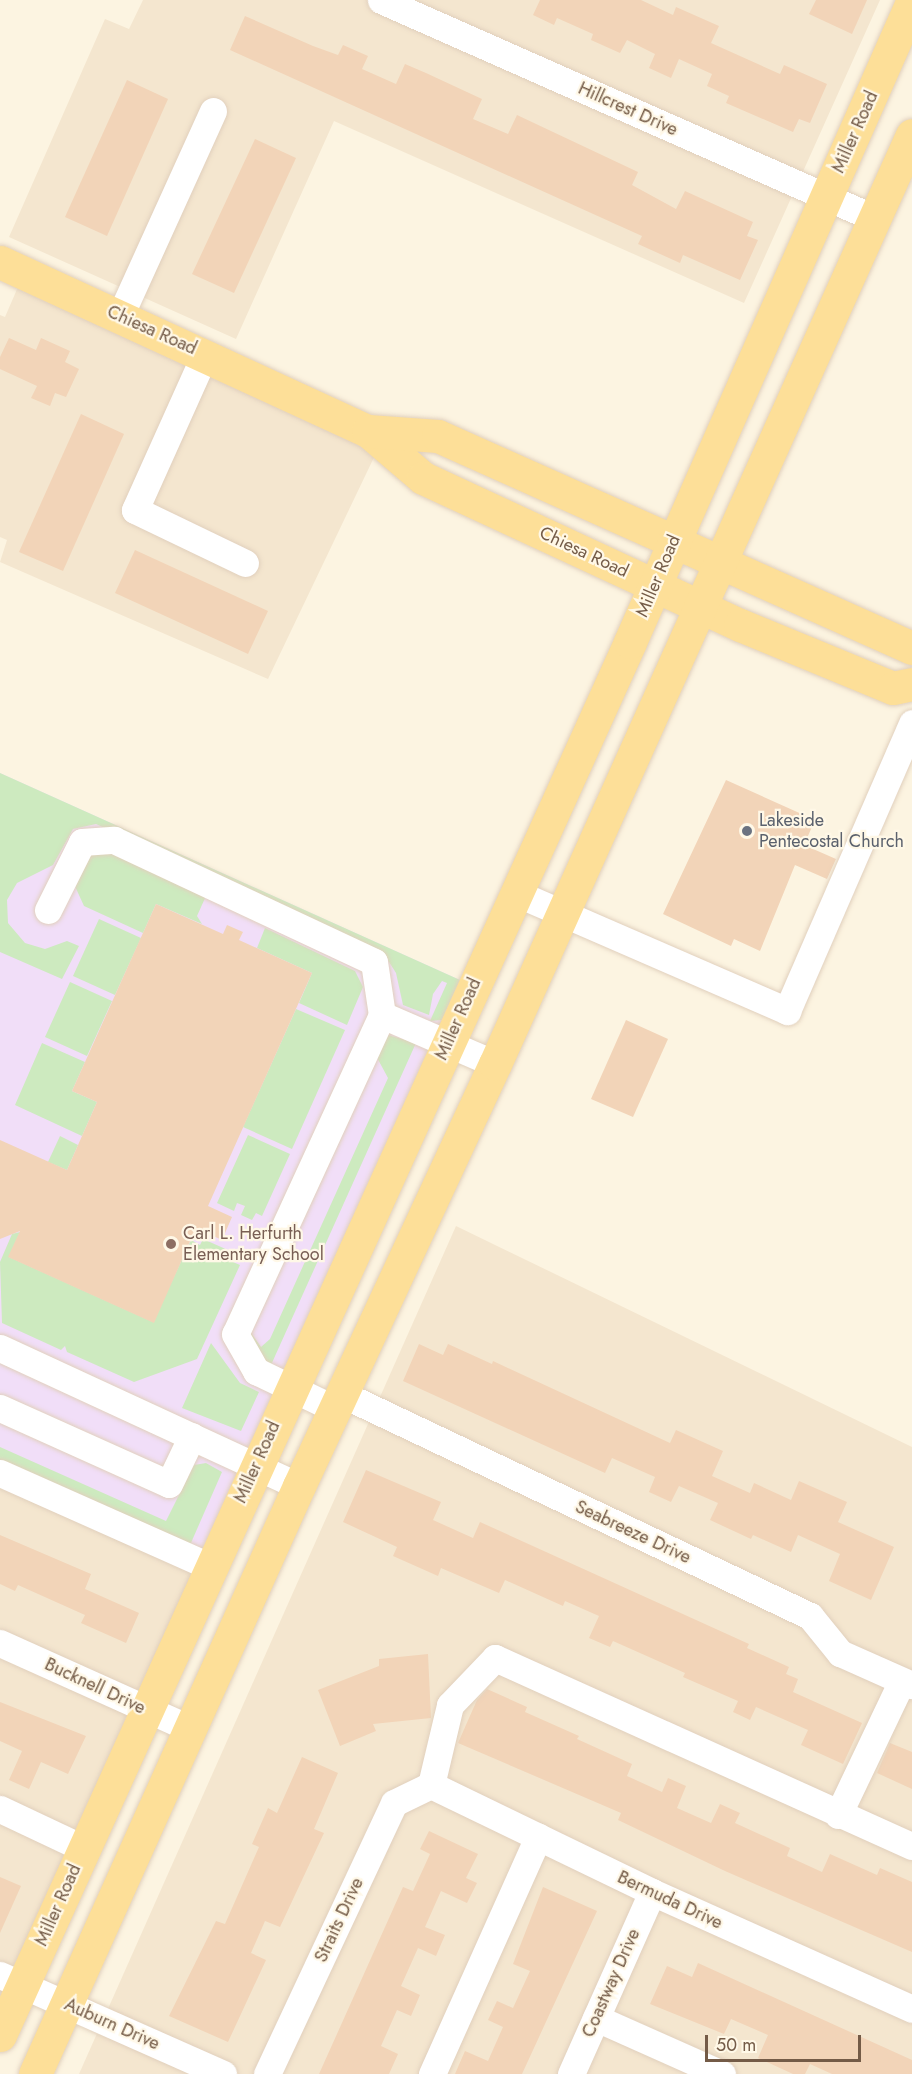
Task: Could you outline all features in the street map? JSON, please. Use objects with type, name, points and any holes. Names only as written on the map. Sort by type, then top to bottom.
[{"type":"main road","name":"Miller Road","points":[[0,2035],[11,1980],[83,1848],[290,1387],[516,893],[912,2]]},
{"type":"main road","points":[[35,2074],[299,1486],[563,914],[718,562],[912,135]]},
{"type":"main road","name":"Chiesa Road","points":[[0,262],[205,354],[368,431],[423,478],[653,585],[893,688],[912,684]]},
{"type":"main road","name":"Chiesa Road","points":[[368,431],[438,436],[912,648]]},
{"type":"street","name":"Hillcrest Drive","points":[[381,0],[874,218]]},
{"type":"street","points":[[120,316],[213,111]]},
{"type":"street","points":[[205,354],[135,510],[245,563]]},
{"type":"street","points":[[516,893],[787,1011],[912,723]]},
{"type":"street","points":[[48,910],[82,842],[114,840],[374,962],[382,1015],[495,1064]]},
{"type":"street","name":"Seabreeze Drive","points":[[382,1015],[235,1334],[256,1371],[290,1387],[339,1402],[810,1616],[840,1653],[907,1683]]},
{"type":"street","points":[[0,1348],[299,1486]]},
{"type":"street","points":[[0,1408],[169,1485],[192,1436]]},
{"type":"street","points":[[0,1473],[209,1566]]},
{"type":"street","name":"Bucknell Drive","points":[[0,1642],[191,1729]]},
{"type":"street","points":[[431,1785],[450,1705],[495,1658],[838,1815],[912,1846]]},
{"type":"street","points":[[838,1815],[907,1683]]},
{"type":"street","name":"Bermuda Drive","points":[[431,1785],[652,1892],[912,2009]]},
{"type":"street","name":"Straits Drive","points":[[267,2074],[394,1803],[431,1785]]},
{"type":"street","points":[[0,1809],[83,1848]]},
{"type":"street","points":[[432,2074],[538,1837]]},
{"type":"street","name":"Coastway Drive","points":[[571,2074],[652,1892]]},
{"type":"street","name":"Auburn Drive","points":[[11,1980],[223,2074]]},
{"type":"street","points":[[596,2018],[722,2074]]},
{"type":"shaded area","points":[[143,0],[880,0],[744,303],[334,121],[236,339],[9,237],[105,19],[129,29]]},
{"type":"shaded area","points":[[18,287],[378,449],[268,679],[0,562],[7,540],[0,537],[0,315],[5,317]]},
{"type":"shaded area","name":"Carl L. Herfurth Elementary School","points":[[0,773],[460,980],[200,1558],[0,1468]]},
{"type":"shaded area","points":[[456,1226],[912,1447],[912,2074],[79,2074]]},
{"type":"shaded area","points":[[0,1468],[200,1558],[0,2011]]},
{"type":"green space","points":[[0,773],[460,980],[442,1020],[430,1021],[447,983],[442,981],[433,994],[429,1015],[403,1005],[396,973],[384,954],[96,824],[73,829],[53,865],[17,883],[7,900],[8,923],[25,943],[45,949],[67,941],[79,946],[62,979],[0,952]]},
{"type":"green space","points":[[109,852],[206,896],[197,916],[202,924],[156,904],[143,933],[84,906],[73,882],[86,854]]},
{"type":"green space","points":[[99,919],[141,938],[115,995],[73,976]]},
{"type":"green space","points":[[265,928],[355,971],[363,987],[347,1025],[299,1003],[312,973],[257,948]]},
{"type":"green space","points":[[70,982],[112,1001],[87,1056],[45,1037]]},
{"type":"green space","points":[[296,1009],[345,1030],[292,1149],[243,1127]]},
{"type":"green space","points":[[388,1035],[416,1043],[271,1365],[261,1360],[247,1341],[249,1330],[261,1347],[270,1339],[388,1078],[374,1052]]},
{"type":"green space","points":[[42,1043],[85,1062],[72,1091],[97,1102],[82,1136],[15,1105]]},
{"type":"green space","points":[[248,1135],[290,1154],[262,1216],[256,1213],[252,1220],[241,1215],[245,1206],[237,1203],[234,1211],[217,1203]]},
{"type":"green space","points":[[60,1136],[78,1145],[67,1170],[48,1162]]},
{"type":"green space","points":[[20,1232],[9,1257],[153,1322],[191,1240],[200,1245],[203,1239],[237,1254],[233,1262],[240,1265],[197,1359],[134,1382],[67,1352],[65,1346],[61,1350],[2,1323],[0,1262],[12,1234]]},
{"type":"green space","points":[[211,1343],[240,1383],[259,1392],[241,1431],[182,1408]]},
{"type":"green space","points":[[0,1447],[166,1521],[194,1465],[206,1463],[222,1472],[187,1552],[0,1468]]},
{"type":"building","points":[[540,0],[641,0],[673,15],[676,7],[719,26],[711,43],[780,74],[784,65],[827,84],[810,123],[799,119],[793,132],[726,103],[729,96],[707,86],[712,74],[679,59],[671,78],[649,68],[655,54],[627,40],[620,53],[591,40],[593,34],[557,18],[554,25],[533,15]]},
{"type":"building","points":[[816,0],[867,0],[852,34],[809,14]]},
{"type":"building","points":[[245,16],[338,55],[343,45],[368,56],[362,69],[396,84],[405,64],[426,73],[482,99],[473,119],[508,134],[517,115],[638,172],[632,185],[676,209],[685,191],[753,222],[747,236],[758,240],[740,280],[683,255],[680,263],[638,244],[642,236],[230,50]]},
{"type":"building","points":[[127,80],[168,99],[107,236],[65,217]]},
{"type":"building","points":[[255,139],[296,158],[234,293],[192,274]]},
{"type":"building","points":[[9,338],[36,350],[41,338],[70,351],[65,362],[79,369],[66,397],[55,393],[50,406],[31,398],[37,386],[0,369],[0,357]]},
{"type":"building","points":[[81,414],[124,434],[63,571],[19,552]]},
{"type":"building","points":[[135,550],[268,611],[248,654],[115,593]]},
{"type":"building","points":[[726,780],[815,820],[804,845],[836,859],[827,879],[795,865],[760,951],[734,939],[731,946],[663,914]]},
{"type":"building","name":"Carl L. Herfurth Elementary School","points":[[156,904],[223,934],[227,925],[243,932],[239,940],[312,973],[208,1206],[232,1217],[222,1240],[196,1228],[154,1323],[8,1257],[20,1231],[0,1239],[0,1140],[67,1170],[97,1102],[72,1091]]},
{"type":"building","points":[[626,1020],[668,1039],[633,1117],[591,1099]]},
{"type":"building","points":[[419,1344],[443,1355],[448,1344],[492,1364],[493,1361],[670,1443],[676,1430],[723,1451],[712,1476],[750,1493],[754,1483],[791,1500],[799,1481],[847,1502],[838,1522],[894,1547],[871,1600],[829,1581],[840,1554],[798,1535],[791,1552],[753,1535],[751,1539],[710,1520],[718,1503],[679,1486],[671,1502],[649,1492],[655,1477],[612,1458],[605,1473],[403,1381]]},
{"type":"building","points":[[366,1470],[441,1502],[433,1520],[473,1538],[480,1522],[749,1644],[747,1648],[789,1667],[786,1674],[798,1679],[793,1692],[862,1723],[843,1764],[801,1745],[808,1730],[756,1707],[750,1720],[733,1712],[738,1701],[683,1677],[685,1673],[613,1641],[610,1647],[589,1638],[599,1616],[565,1601],[563,1606],[505,1580],[499,1593],[441,1568],[438,1576],[393,1556],[397,1547],[343,1522]]},
{"type":"building","points":[[0,1535],[91,1574],[85,1589],[139,1613],[126,1643],[81,1623],[85,1615],[18,1585],[15,1591],[0,1584]]},
{"type":"building","points":[[428,1654],[431,1718],[373,1724],[376,1731],[340,1746],[318,1690],[379,1666],[379,1659]]},
{"type":"building","points":[[487,1689],[527,1707],[525,1712],[579,1736],[577,1739],[632,1764],[627,1776],[662,1792],[668,1778],[686,1786],[677,1808],[711,1823],[720,1804],[740,1813],[735,1823],[790,1848],[787,1856],[822,1872],[830,1854],[877,1875],[880,1868],[912,1882],[912,1952],[725,1871],[618,1820],[621,1813],[458,1743],[477,1700]]},
{"type":"building","points":[[0,1702],[86,1736],[68,1774],[41,1762],[29,1789],[9,1780],[22,1751],[0,1741]]},
{"type":"building","points":[[890,1743],[912,1752],[912,1789],[877,1773]]},
{"type":"building","points":[[302,1757],[338,1773],[314,1829],[324,1833],[280,1927],[265,1921],[251,1953],[266,1960],[228,2042],[169,2016],[216,1921],[225,1924],[259,1847],[252,1844],[268,1808],[277,1813]]},
{"type":"building","points":[[429,1831],[478,1854],[466,1878],[477,1883],[467,1903],[441,1891],[425,1927],[445,1935],[436,1956],[418,1948],[401,1986],[420,1995],[411,2016],[397,2010],[381,2046],[398,2054],[389,2074],[319,2074],[403,1887],[413,1891],[430,1854],[420,1849]]},
{"type":"building","points":[[0,1877],[21,1886],[0,1933]]},
{"type":"building","points":[[543,1887],[597,1911],[522,2074],[455,2074],[465,2051],[488,2061],[503,2027],[488,2020],[497,2001],[513,2008],[530,1971],[513,1964]]},
{"type":"building","points":[[698,1963],[912,2060],[912,2074],[832,2074],[810,2064],[805,2074],[793,2074],[758,2058],[768,2035],[731,2019],[724,2034],[650,2004],[667,1966],[692,1977]]},
{"type":"place","name":"Lakeside Pentecostal Church","points":[[747,831]]},
{"type":"place","name":"Carl L. Herfurth Elementary School","points":[[171,1244]]}]
